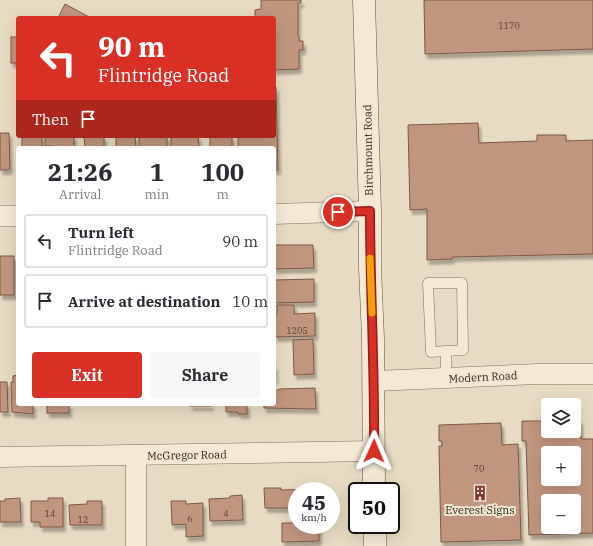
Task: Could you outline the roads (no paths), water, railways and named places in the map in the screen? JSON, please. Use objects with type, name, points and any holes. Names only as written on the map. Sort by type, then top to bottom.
[{"type":"main road","name":"Birchmount Road","points":[[364,0],[374,381],[374,482]]},
{"type":"main road","points":[[375,534],[375,546]]},
{"type":"street","points":[[276,214],[370,211]]},
{"type":"street","points":[[0,216],[16,216]]},
{"type":"street","name":"Modern Road","points":[[374,381],[537,374],[593,374]]},
{"type":"street","name":"McGregor Road","points":[[0,457],[374,451]]},
{"type":"street","points":[[136,456],[136,546]]},
{"type":"lane","points":[[428,283],[462,283],[463,350],[446,351],[431,352],[428,283]]},
{"type":"lane","points":[[446,351],[446,379]]},
{"type":"place","name":"Everest Signs","points":[[480,493]]}]
